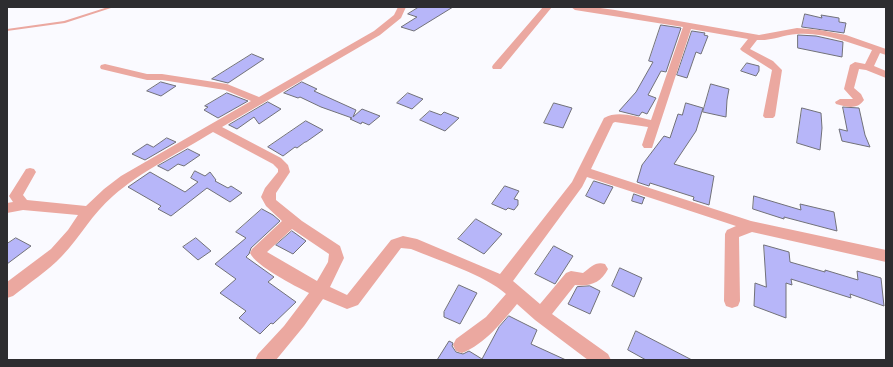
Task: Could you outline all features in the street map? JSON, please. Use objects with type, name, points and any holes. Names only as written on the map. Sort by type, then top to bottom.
[{"type":"street","points":[[7,291],[56,253],[74,234],[89,211],[109,192],[126,179],[389,25],[398,16],[402,7]]},
{"type":"street","points":[[497,67],[548,7]]},
{"type":"street","points":[[575,7],[688,25],[754,38],[770,38],[784,32],[795,31],[814,31],[845,37],[881,50],[868,67]]},
{"type":"street","points":[[648,145],[688,25]]},
{"type":"street","points":[[754,38],[746,50],[752,55],[768,62],[778,70],[769,116]]},
{"type":"street","points":[[840,102],[854,104],[859,100],[857,96],[849,89],[849,81],[853,74],[855,65],[868,67],[886,75]]},
{"type":"street","points":[[105,67],[148,77],[162,77],[227,87],[260,101]]},
{"type":"street","points":[[503,282],[577,184],[608,121],[610,119],[619,118],[655,124]]},
{"type":"street","points":[[213,127],[277,161],[284,168],[282,176],[268,196],[271,204],[291,221],[335,250],[337,257],[320,291],[293,327],[264,360]]},
{"type":"street","points":[[584,170],[751,226],[886,256]]},
{"type":"street","points":[[23,205],[16,196],[30,172]]},
{"type":"street","points":[[7,208],[23,205],[89,211]]},
{"type":"street","points":[[291,221],[257,253],[279,269],[320,291],[347,302],[352,300],[396,244],[403,242],[412,243],[503,282],[541,314],[602,360]]},
{"type":"street","points":[[732,301],[732,234],[751,226]]},
{"type":"street","points":[[541,314],[571,278],[586,280],[600,269]]},
{"type":"street","points":[[462,345],[492,322],[516,293]]},
{"type":"lane","points":[[7,30],[65,22],[112,7]]},
{"type":"building","points":[[419,7],[453,7],[414,31],[401,27],[417,17],[408,14]]},
{"type":"building","points":[[805,14],[822,18],[821,15],[839,18],[839,22],[846,23],[844,33],[802,27]]},
{"type":"building","points":[[661,25],[681,28],[666,72],[661,71],[648,95],[656,98],[647,114],[642,112],[639,116],[619,111],[636,92],[653,62],[649,61]]},
{"type":"building","points":[[692,31],[705,33],[704,35],[708,36],[701,54],[696,52],[687,78],[677,75]]},
{"type":"building","points":[[798,35],[816,36],[843,42],[842,57],[798,48]]},
{"type":"building","points":[[252,54],[264,59],[228,83],[212,79]]},
{"type":"building","points":[[747,63],[759,66],[759,71],[756,76],[741,71]]},
{"type":"building","points":[[161,82],[176,86],[161,96],[147,91]]},
{"type":"building","points":[[302,82],[317,89],[314,91],[356,110],[353,117],[362,109],[380,116],[369,125],[362,122],[361,124],[350,119],[352,118],[321,107],[300,97],[298,98],[284,93]]},
{"type":"building","points":[[711,84],[729,89],[726,117],[703,112]]},
{"type":"building","points":[[227,93],[248,101],[218,118],[204,110],[208,107],[205,106]]},
{"type":"building","points":[[408,93],[423,99],[412,109],[397,103]]},
{"type":"building","points":[[268,102],[281,109],[259,124],[254,117],[237,129],[229,125]]},
{"type":"building","points":[[554,103],[572,108],[563,128],[544,123]]},
{"type":"building","points":[[686,103],[703,108],[696,131],[674,164],[714,176],[709,205],[693,200],[694,197],[650,183],[649,186],[637,182],[642,165],[664,136],[670,138],[678,114],[682,115]]},
{"type":"building","points":[[843,107],[859,108],[865,135],[870,147],[842,141],[839,129],[847,131]]},
{"type":"building","points":[[802,108],[821,113],[822,128],[820,150],[797,143]]},
{"type":"building","points":[[430,111],[441,115],[444,112],[459,118],[445,131],[420,120]]},
{"type":"building","points":[[306,121],[323,130],[283,156],[268,147]]},
{"type":"building","points":[[167,138],[176,142],[145,160],[132,154],[147,144],[153,147]]},
{"type":"building","points":[[188,149],[200,155],[184,166],[178,164],[168,171],[158,166]]},
{"type":"building","points":[[195,171],[205,176],[210,172],[216,180],[215,181],[228,188],[231,186],[242,193],[230,202],[207,188],[171,216],[158,209],[161,206],[128,187],[150,172],[185,192],[198,182],[191,178]]},
{"type":"building","points":[[594,181],[613,187],[604,204],[586,196]]},
{"type":"building","points":[[505,186],[519,191],[514,199],[518,200],[518,205],[514,210],[508,208],[506,210],[492,204]]},
{"type":"building","points":[[634,194],[645,198],[642,204],[632,201]]},
{"type":"building","points":[[754,196],[801,210],[800,204],[834,212],[837,231],[784,217],[784,219],[753,209]]},
{"type":"building","points":[[262,209],[280,221],[251,248],[246,257],[274,277],[268,282],[296,302],[260,334],[239,318],[246,311],[220,293],[236,279],[215,264],[246,238],[236,232]]},
{"type":"building","points":[[476,219],[502,234],[484,254],[458,239]]},
{"type":"building","points":[[292,231],[306,241],[293,254],[276,245]]},
{"type":"building","points":[[16,238],[31,246],[7,264],[7,244]]},
{"type":"building","points":[[196,238],[211,251],[198,260],[183,247]]},
{"type":"building","points":[[764,245],[789,252],[790,262],[825,272],[825,270],[858,280],[857,271],[881,278],[884,306],[850,294],[851,298],[791,279],[792,285],[786,283],[786,318],[754,306],[755,283],[766,287]]},
{"type":"building","points":[[554,246],[573,256],[555,284],[535,274]]},
{"type":"building","points":[[620,268],[642,278],[634,297],[612,286]]},
{"type":"building","points":[[459,285],[477,293],[460,324],[444,317],[444,312]]},
{"type":"building","points":[[590,286],[600,291],[590,314],[568,304],[577,287]]},
{"type":"building","points":[[509,316],[537,330],[531,344],[566,360],[437,360],[449,341],[453,343],[452,346],[456,352],[463,354],[469,351],[482,359],[499,327]]},
{"type":"building","points":[[636,331],[692,360],[646,360],[628,350]]}]
